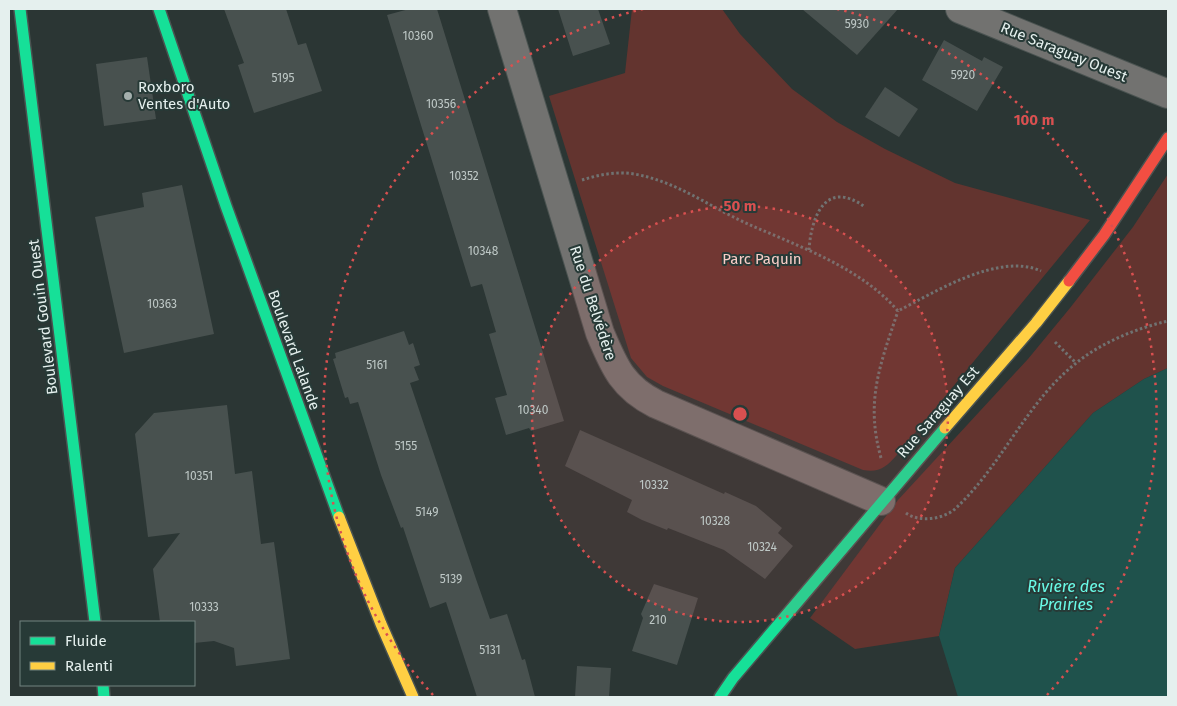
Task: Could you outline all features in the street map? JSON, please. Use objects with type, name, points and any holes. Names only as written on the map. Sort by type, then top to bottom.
[{"type":"street","name":"Boulevard Gouin Ouest","points":[[20,9],[95,621]]},
{"type":"street","name":"Boulevard Lalande","points":[[159,9],[208,157],[339,516],[369,597],[413,697]]},
{"type":"street","name":"Rue du Belvédère","points":[[502,9],[600,333],[619,375],[631,388],[656,404],[881,501]]},
{"type":"street","name":"Rue Saraguay Ouest","points":[[960,9],[1168,94]]},
{"type":"street","name":"Rue Saraguay Est","points":[[720,697],[733,678],[858,532],[881,501],[1036,323],[1104,235],[1168,138]]},
{"type":"path","points":[[557,187],[593,176],[612,174],[632,173],[653,178],[673,186],[748,224],[809,250],[859,278],[884,295],[898,311],[975,273],[1005,267],[1035,268],[1066,283]]},
{"type":"path","points":[[809,250],[814,218],[820,208],[828,201],[839,197],[848,198],[865,207]]},
{"type":"green space","name":"Parc Paquin","points":[[632,9],[722,9],[740,34],[792,89],[837,122],[885,149],[955,183],[1090,220],[896,456],[882,468],[874,471],[863,470],[663,386],[647,377],[631,358],[549,96],[625,73]]},
{"type":"green space","points":[[1168,174],[1168,368],[1144,379],[1093,413],[955,568],[939,636],[855,649],[810,618],[898,500],[1028,359],[1070,308],[1133,227]]},
{"type":"water","name":"Rivière des Prairies","points":[[1168,368],[1168,697],[958,697],[939,636],[955,568],[1093,413],[1144,379]]},
{"type":"building","points":[[224,9],[286,9],[298,45],[306,43],[322,91],[254,113],[238,65],[244,63]]},
{"type":"building","points":[[409,9],[437,9],[564,421],[531,431],[529,428],[506,435],[495,398],[507,395],[489,334],[496,332],[482,284],[471,287],[387,15]]},
{"type":"building","points":[[558,9],[598,9],[610,44],[573,56]]},
{"type":"building","points":[[802,9],[898,9],[857,55]]},
{"type":"building","points":[[944,40],[982,61],[984,57],[1003,67],[977,111],[922,80]]},
{"type":"building","points":[[147,57],[156,119],[104,126],[96,64]]},
{"type":"building","points":[[885,87],[918,109],[899,137],[865,117]]},
{"type":"building","points":[[182,185],[214,334],[124,353],[95,217],[144,207],[142,193]]},
{"type":"building","points":[[404,331],[409,345],[413,343],[420,365],[414,367],[419,380],[410,383],[490,619],[507,614],[522,660],[525,659],[535,697],[477,697],[446,602],[430,608],[403,527],[401,528],[381,475],[358,402],[350,404],[348,397],[345,398],[333,359],[336,358],[335,353]]},
{"type":"building","points":[[227,405],[235,474],[252,471],[261,544],[274,542],[290,659],[236,666],[234,648],[214,641],[195,643],[195,621],[160,621],[153,569],[180,533],[148,537],[135,434],[154,413]]},
{"type":"building","points":[[580,430],[724,494],[725,492],[756,506],[782,528],[778,533],[793,546],[765,579],[724,550],[668,528],[667,530],[627,512],[632,500],[565,466]]},
{"type":"building","points":[[654,584],[698,598],[677,665],[632,651],[643,618],[641,614]]},
{"type":"building","points":[[577,666],[611,668],[609,697],[575,697]]},
{"type":"traffic: fast","points":[[20,9],[95,621]]},
{"type":"traffic: fast","points":[[159,9],[226,206],[339,517]]},
{"type":"traffic: fast","points":[[720,697],[733,678],[945,428]]},
{"type":"traffic: fast","points":[[103,686],[104,697]]},
{"type":"traffic: slow","points":[[945,428],[1036,323],[1069,281]]},
{"type":"traffic: slow","points":[[339,517],[381,624],[413,697]]},
{"type":"traffic: jam","points":[[1069,281],[1104,235],[1168,138]]},
{"type":"place","name":"Roxboro Ventes d'Auto","points":[[128,96]]}]
